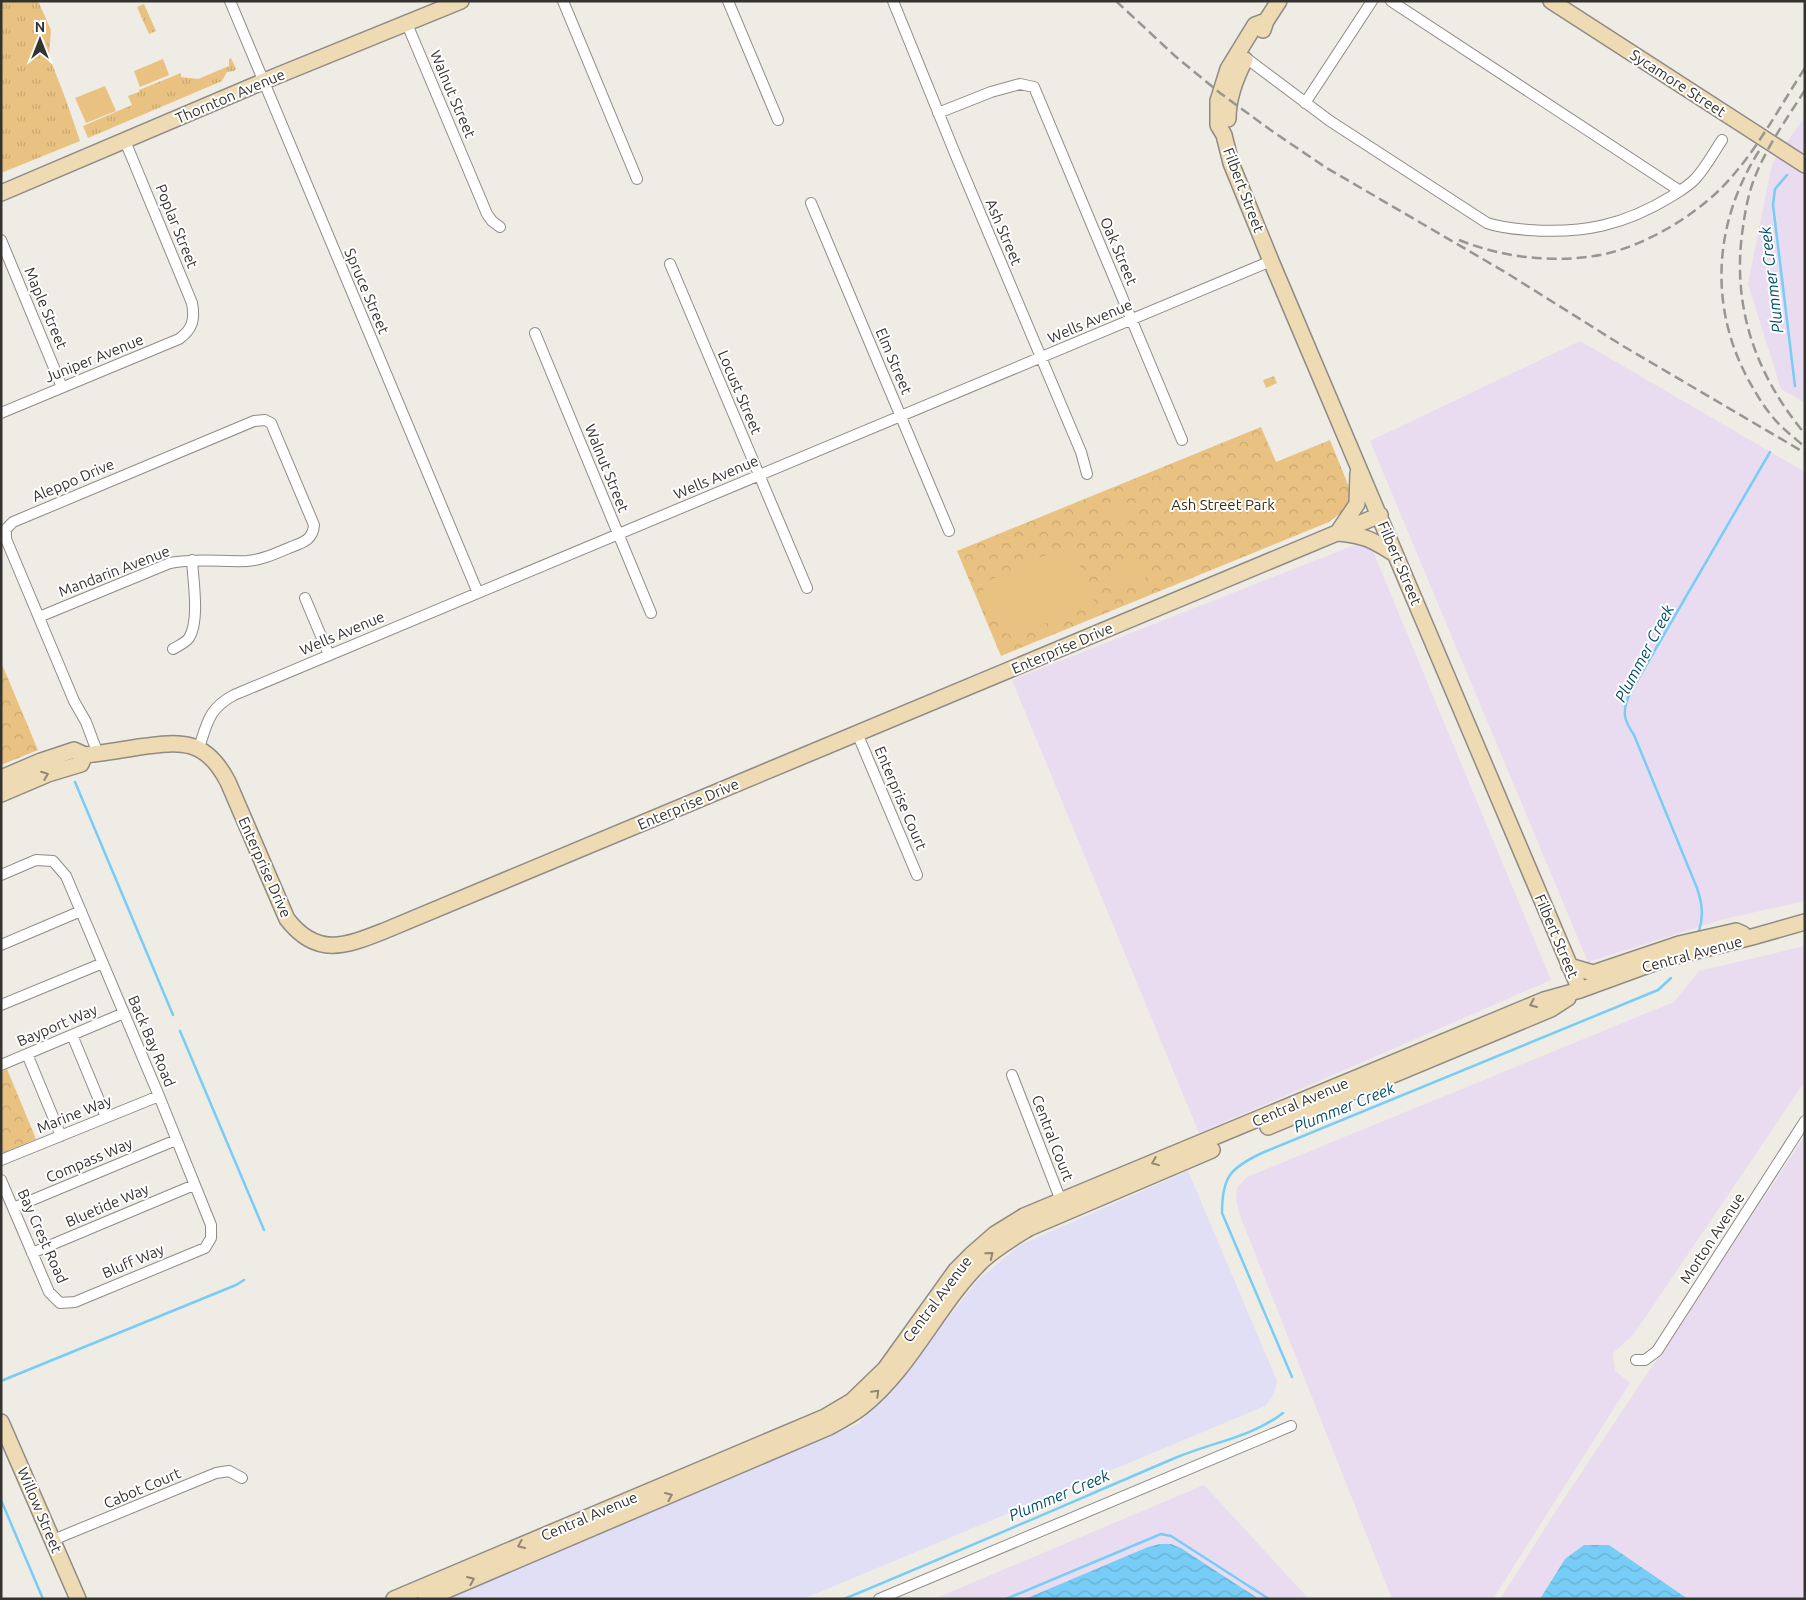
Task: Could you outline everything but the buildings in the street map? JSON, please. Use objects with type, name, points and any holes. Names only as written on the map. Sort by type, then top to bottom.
[{"type":"street","name":"Spruce Street","points":[[230,1],[478,593]]},
{"type":"street","name":"Thornton Avenue","points":[[1,193],[460,1]]},
{"type":"street","points":[[563,1],[637,179]]},
{"type":"street","points":[[728,1],[778,120]]},
{"type":"street","name":"Ash Street","points":[[893,1],[938,113],[1081,452],[1087,474]]},
{"type":"street","points":[[1224,96],[1279,1]]},
{"type":"street","points":[[1305,103],[1372,1]]},
{"type":"street","points":[[1390,1],[1680,191]]},
{"type":"street","name":"Sycamore Street","points":[[1551,1],[1805,165]]},
{"type":"street","points":[[1224,96],[1228,69],[1237,52],[1255,25],[1266,22]]},
{"type":"street","name":"Walnut Street","points":[[407,24],[487,214],[500,227]]},
{"type":"street","points":[[1246,58],[1330,121],[1471,213],[1496,226],[1558,232],[1594,228],[1620,221],[1640,213],[1680,191],[1696,178],[1722,140]]},
{"type":"street","name":"Oak Street","points":[[938,113],[991,92],[1020,84],[1034,87],[1182,440]]},
{"type":"street","name":"Filbert Street","points":[[1224,96],[1228,125],[1224,135],[1231,163],[1580,990]]},
{"type":"street","name":"Poplar Street","points":[[126,142],[192,303],[193,323]]},
{"type":"street","name":"Elm Street","points":[[811,203],[949,531]]},
{"type":"street","name":"Maple Street","points":[[1,240],[62,387]]},
{"type":"street","name":"Wells Avenue","points":[[199,748],[209,718],[215,708],[223,701],[1271,261]]},
{"type":"street","name":"Locust Street","points":[[670,264],[807,588]]},
{"type":"street","name":"Juniper Avenue","points":[[1,413],[180,339],[188,332],[193,323]]},
{"type":"street","name":"Walnut Street","points":[[535,333],[651,613]]},
{"type":"street","name":"Aleppo Drive","points":[[91,754],[86,722],[74,701],[6,539],[6,528],[9,524],[254,421],[265,420],[274,427],[311,518],[314,532]]},
{"type":"street","points":[[1358,465],[1357,504],[1338,533],[1361,535],[1395,554]]},
{"type":"street","name":"Enterprise Drive","points":[[199,748],[216,761],[225,776],[287,919],[294,929],[304,936],[330,946],[344,946],[356,943],[1380,515]]},
{"type":"street","name":"Mandarin Avenue","points":[[39,617],[170,563],[192,560],[247,561],[261,559],[307,541],[314,532]]},
{"type":"street","points":[[173,649],[189,638],[194,621],[192,560]]},
{"type":"street","points":[[305,598],[329,655]]},
{"type":"street","name":"Enterprise Court","points":[[857,733],[917,875]]},
{"type":"street","points":[[1,778],[41,760],[74,750],[91,754],[165,743],[199,748]]},
{"type":"street","points":[[1,794],[48,774],[81,764],[91,754]]},
{"type":"street","name":"Back Bay Road","points":[[1,875],[36,860],[53,861],[66,876],[211,1225],[211,1238]]},
{"type":"street","points":[[1,945],[81,911]]},
{"type":"street","name":"Central Avenue","points":[[394,1599],[825,1417],[852,1401],[885,1369],[956,1270],[996,1234],[1024,1216],[1063,1206],[1544,1000],[1580,990],[1665,959],[1805,922]]},
{"type":"street","points":[[1569,966],[1593,973],[1679,944],[1714,935],[1736,931],[1752,937]]},
{"type":"street","points":[[1,1005],[103,962]]},
{"type":"street","name":"Bayport Way","points":[[1,1065],[124,1013]]},
{"type":"street","points":[[72,1035],[106,1117]]},
{"type":"street","points":[[27,1054],[61,1136]]},
{"type":"street","name":"Central Court","points":[[1012,1075],[1063,1206]]},
{"type":"street","name":"Marine Way","points":[[1,1160],[159,1096]]},
{"type":"street","name":"Morton Avenue","points":[[1636,1360],[1645,1360],[1657,1351],[1805,1121]]},
{"type":"street","name":"Compass Way","points":[[13,1208],[176,1140]]},
{"type":"street","name":"Bay Crest Road","points":[[1,1180],[49,1292],[60,1303]]},
{"type":"street","name":"Bluetide Way","points":[[32,1253],[194,1185]]},
{"type":"street","name":"Central Avenue","points":[[426,1599],[829,1427],[861,1408],[894,1375],[966,1279],[984,1259],[1004,1243],[1063,1206]]},
{"type":"street","name":"Bluff Way","points":[[60,1303],[75,1302],[205,1248],[211,1238]]},
{"type":"street","name":"Willow Street","points":[[1,1422],[78,1599]]},
{"type":"street","points":[[879,1599],[1291,1426]]},
{"type":"street","name":"Willow Street","points":[[1,1446],[68,1599]]},
{"type":"street","name":"Cabot Court","points":[[53,1540],[216,1473],[229,1471],[242,1478]]},
{"type":"shaded area","points":[[1805,116],[1805,403],[1781,389],[1748,284],[1772,164]]},
{"type":"shaded area","points":[[1580,341],[1805,472],[1805,901],[1720,920],[1588,962],[1370,441]]},
{"type":"shaded area","points":[[1357,544],[1372,549],[1551,980],[1199,1133],[1012,680]]},
{"type":"shaded area","points":[[1805,946],[1805,1081],[1634,1334],[1613,1353],[1615,1371],[1630,1383],[1493,1599],[1392,1599],[1239,1213],[1236,1199],[1237,1188],[1247,1177],[1674,1002],[1699,971]]},
{"type":"shaded area","points":[[1805,1136],[1805,1599],[1500,1599],[1556,1511]]},
{"type":"shaded area","points":[[1188,1171],[1277,1381],[1274,1394],[1265,1406],[803,1599],[444,1599],[858,1424],[883,1399],[978,1280],[1020,1245]]},
{"type":"shaded area","points":[[1204,1485],[1309,1599],[934,1599]]},
{"type":"green space","points":[[1,1],[38,1],[51,30],[49,56],[80,141],[1,173]]},
{"type":"green space","points":[[144,4],[156,31],[149,34],[137,7]]},
{"type":"green space","points":[[231,58],[236,69],[227,72],[222,81],[88,138],[83,126],[132,105],[128,96],[181,73],[181,77],[198,79],[229,66],[229,59]]},
{"type":"green space","points":[[163,59],[169,75],[140,87],[134,71]]},
{"type":"green space","points":[[105,86],[116,111],[86,123],[75,98]]},
{"type":"green space","points":[[1274,376],[1277,383],[1266,388],[1263,380]]},
{"type":"green space","name":"Ash Street Park","points":[[1261,427],[1276,462],[1330,440],[1351,492],[1350,506],[1329,522],[1001,656],[957,551]]},
{"type":"green space","points":[[1117,502],[1134,509],[1127,526],[1110,519]]},
{"type":"green space","points":[[1071,544],[1095,603],[1014,636],[1002,632],[981,584]]},
{"type":"green space","points":[[1138,561],[1146,579],[1115,592],[1108,573]]},
{"type":"green space","points":[[1,662],[38,750],[1,765]]},
{"type":"green space","points":[[7,1069],[36,1139],[3,1153],[1,1149],[1,1072]]},
{"type":"water","points":[[1171,1544],[1181,1548],[1259,1599],[1025,1599],[1148,1547]]},
{"type":"water","points":[[1584,1545],[1609,1545],[1688,1599],[1540,1599],[1565,1559]]},
{"type":"waterway","name":"Plummer Creek","points":[[1787,175],[1775,189],[1773,205],[1795,386]]},
{"type":"waterway","name":"Plummer Creek","points":[[1699,931],[1702,909],[1697,888],[1628,724],[1625,710],[1630,693],[1770,452]]},
{"type":"waterway","points":[[75,782],[173,1015]]},
{"type":"waterway","name":"Plummer Creek","points":[[1292,1377],[1222,1213],[1222,1201],[1226,1182],[1235,1169],[1262,1153],[1658,990],[1671,978]]},
{"type":"waterway","points":[[180,1031],[264,1230]]},
{"type":"waterway","points":[[1,1381],[236,1285],[244,1280]]},
{"type":"waterway","name":"Plummer Creek","points":[[844,1599],[1175,1458],[1244,1434],[1283,1413]]},
{"type":"waterway","points":[[1,1500],[43,1599]]},
{"type":"waterway","points":[[1006,1599],[1161,1534],[1171,1536],[1269,1599]]},
{"type":"railway","points":[[1116,1],[1175,56],[1220,93],[1325,167],[1505,272],[1623,346],[1805,453]]},
{"type":"railway","points":[[1459,240],[1512,255],[1550,259],[1568,259],[1605,254],[1641,242],[1693,212],[1723,187],[1745,161],[1763,135],[1805,68]]},
{"type":"railway","points":[[1805,90],[1770,146],[1753,182],[1748,198],[1740,256],[1744,311],[1760,363],[1787,411],[1805,434]]},
{"type":"railway","points":[[1759,151],[1744,178],[1733,206],[1725,235],[1722,264],[1722,294],[1727,323],[1736,352],[1749,381],[1772,417],[1805,447]]}]
